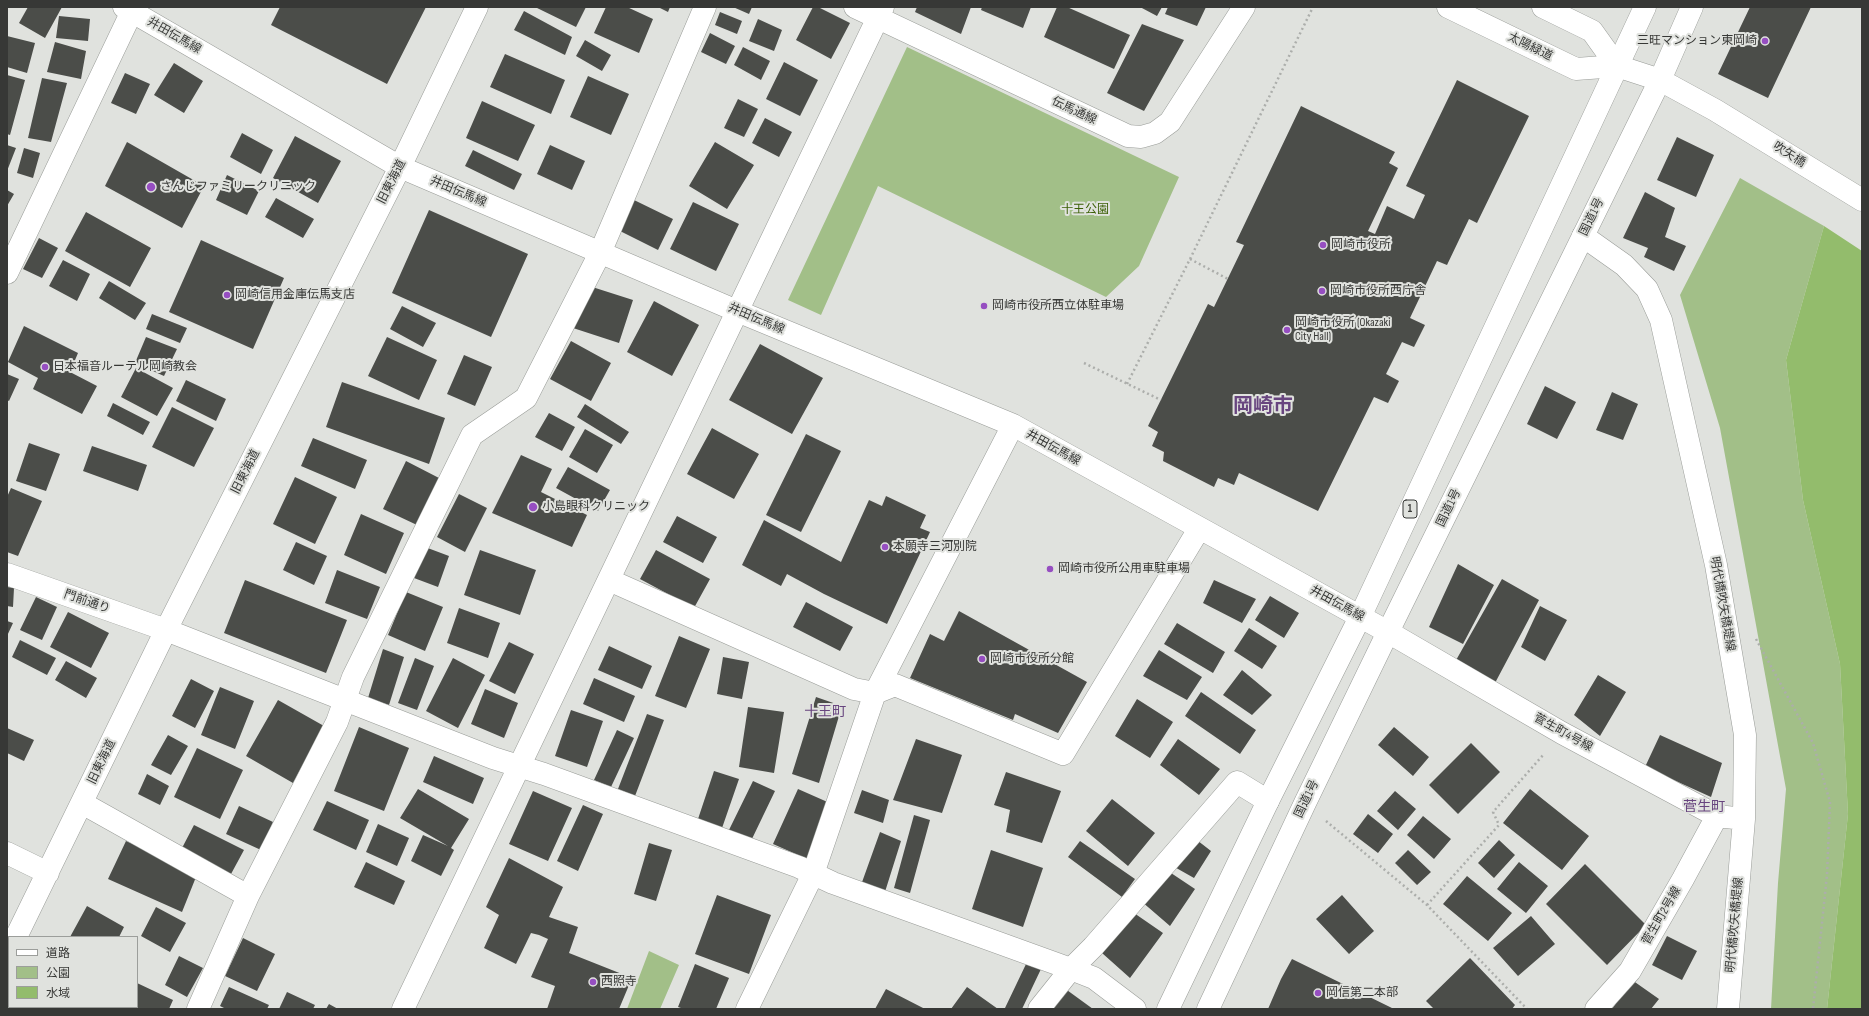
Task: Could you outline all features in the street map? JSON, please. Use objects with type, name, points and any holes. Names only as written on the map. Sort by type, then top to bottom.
[{"type":"main road","name":"旧東海道","points":[[16,936],[166,630],[400,167],[477,7]]},
{"type":"main road","points":[[206,1006],[248,896],[337,722],[353,677],[472,435],[526,398],[600,253],[705,7]]},
{"type":"main road","name":"伝馬通線","points":[[856,7],[880,12],[1128,136],[1141,137],[1155,132],[1170,122],[1244,7]]},
{"type":"main road","name":"太陽緑道","points":[[1448,7],[1576,70],[1617,66],[1660,80]]},
{"type":"main road","points":[[1543,7],[1592,31],[1617,66]]},
{"type":"main road","name":"1","points":[[1168,1009],[1268,801],[1360,617],[1645,7]]},
{"type":"main road","name":"国道1号","points":[[1208,1009],[1305,803],[1388,632],[1660,80],[1692,7]]},
{"type":"main road","name":"井田伝馬線","points":[[130,9],[400,167],[737,311],[1013,425],[1388,632]]},
{"type":"main road","points":[[7,273],[130,9]]},
{"type":"main road","points":[[403,1009],[880,12]]},
{"type":"main road","name":"吹矢橋","points":[[1660,80],[1715,110],[1862,200]]},
{"type":"main road","name":"明代橋吹矢橋堤線","points":[[1583,236],[1624,265],[1647,289],[1661,320],[1716,565],[1744,727],[1744,819],[1728,1009]]},
{"type":"main road","points":[[748,1009],[813,874],[875,693],[1013,425]]},
{"type":"main road","points":[[609,580],[854,689],[875,693],[895,685],[1064,754],[1200,529]]},
{"type":"main road","name":"門前通り","points":[[7,574],[166,630],[493,758],[520,766],[799,867],[833,883],[1071,969],[1094,978],[1135,1009]]},
{"type":"main road","name":"菅生町4号線","points":[[1388,632],[1562,733],[1717,816],[1744,819]]},
{"type":"main road","points":[[1039,1009],[1071,969],[1237,782],[1268,801]]},
{"type":"main road","points":[[82,803],[248,896]]},
{"type":"main road","name":"菅生町2号線","points":[[1596,1009],[1630,971],[1717,816]]},
{"type":"main road","points":[[7,853],[48,873]]},
{"type":"path","points":[[1127,384],[1313,7]]},
{"type":"path","points":[[1190,259],[1228,278]]},
{"type":"path","points":[[1084,363],[1161,400]]},
{"type":"path","points":[[1753,633],[1813,743],[1830,802],[1827,875],[1813,1009]]},
{"type":"path","points":[[1427,905],[1499,825],[1493,812],[1562,733]]},
{"type":"path","points":[[1305,803],[1427,905],[1527,1009]]},
{"type":"green space","name":"十王公園","points":[[907,47],[1179,177],[1139,266],[1106,297],[878,186],[821,315],[788,300]]},
{"type":"green space","points":[[1740,178],[1824,226],[1786,360],[1803,500],[1840,664],[1848,814],[1827,1009],[1771,1009],[1778,883],[1786,789],[1720,428],[1680,295]]},
{"type":"green space","points":[[649,951],[679,965],[660,1009],[627,1009]]},
{"type":"water","points":[[1824,226],[1862,251],[1862,1009],[1827,1009],[1848,814],[1840,664],[1803,500],[1786,360]]},
{"type":"building","points":[[28,7],[62,7],[45,38],[19,23]]},
{"type":"building","points":[[280,7],[426,7],[387,84],[271,25]]},
{"type":"building","points":[[535,7],[586,7],[576,27]]},
{"type":"building","points":[[606,7],[627,7],[653,19],[639,53],[594,33]]},
{"type":"building","points":[[658,7],[670,7],[668,12]]},
{"type":"building","points":[[733,7],[752,7],[749,14]]},
{"type":"building","points":[[813,7],[818,7],[850,23],[831,59],[796,40]]},
{"type":"building","points":[[917,7],[971,7],[961,34],[915,12]]},
{"type":"building","points":[[982,7],[1031,7],[1023,28],[981,10]]},
{"type":"building","points":[[1057,7],[1067,7],[1130,35],[1114,69],[1044,37]]},
{"type":"building","points":[[1140,7],[1162,7],[1157,16]]},
{"type":"building","points":[[1168,7],[1206,7],[1197,26],[1165,14]]},
{"type":"building","name":"三旺マンション東岡崎","points":[[1750,7],[1811,7],[1768,98],[1718,74]]},
{"type":"building","points":[[524,11],[572,37],[565,55],[514,30]]},
{"type":"building","points":[[720,12],[742,21],[737,34],[715,25]]},
{"type":"building","points":[[59,16],[90,19],[88,41],[56,38]]},
{"type":"building","points":[[758,19],[782,30],[774,51],[749,41]]},
{"type":"building","points":[[1142,24],[1184,40],[1144,111],[1107,93]]},
{"type":"building","points":[[710,33],[735,46],[726,64],[701,52]]},
{"type":"building","points":[[7,36],[35,43],[27,73],[7,67]]},
{"type":"building","points":[[585,40],[611,55],[602,71],[576,56]]},
{"type":"building","points":[[55,42],[86,51],[81,79],[47,72]]},
{"type":"building","points":[[743,47],[770,61],[761,80],[734,65]]},
{"type":"building","points":[[505,54],[565,80],[551,114],[490,87]]},
{"type":"building","points":[[784,62],[818,80],[800,116],[766,99]]},
{"type":"building","points":[[174,63],[203,81],[184,113],[154,95]]},
{"type":"building","points":[[125,73],[150,84],[136,114],[111,103]]},
{"type":"building","points":[[7,75],[25,80],[10,135],[7,134]]},
{"type":"building","points":[[588,76],[629,94],[611,135],[570,117]]},
{"type":"building","points":[[42,78],[67,83],[51,142],[28,138]]},
{"type":"building","name":"岡崎市役所西庁舎","points":[[1457,80],[1529,116],[1477,223],[1469,219],[1447,265],[1437,261],[1410,318],[1425,325],[1414,347],[1402,342],[1386,374],[1399,381],[1388,403],[1374,397],[1318,511],[1239,473],[1234,485],[1218,478],[1214,487],[1163,461],[1164,452],[1152,446],[1158,432],[1148,426],[1208,304],[1214,307],[1244,245],[1236,242],[1301,106],[1395,152],[1389,163],[1398,168],[1368,231],[1375,234],[1387,206],[1414,219],[1425,195],[1406,186]]},
{"type":"building","points":[[738,99],[758,109],[744,137],[724,128]]},
{"type":"building","points":[[482,101],[535,125],[518,161],[466,138]]},
{"type":"building","points":[[765,118],[792,132],[779,157],[752,143]]},
{"type":"building","points":[[242,133],[273,150],[261,174],[230,157]]},
{"type":"building","points":[[295,136],[341,161],[318,203],[273,178]]},
{"type":"building","points":[[1677,137],[1714,155],[1696,197],[1657,180]]},
{"type":"building","points":[[127,142],[204,186],[182,228],[105,186]]},
{"type":"building","points":[[715,142],[754,165],[727,209],[689,186]]},
{"type":"building","points":[[7,145],[16,148],[7,171]]},
{"type":"building","points":[[550,145],[585,161],[572,190],[537,174]]},
{"type":"building","points":[[24,148],[40,153],[33,178],[17,173]]},
{"type":"building","points":[[473,150],[522,174],[514,190],[465,166]]},
{"type":"building","points":[[227,175],[259,191],[247,215],[216,200]]},
{"type":"building","points":[[7,190],[14,194],[7,206]]},
{"type":"building","points":[[1645,192],[1675,208],[1665,237],[1686,246],[1674,271],[1644,257],[1648,248],[1623,238]]},
{"type":"building","points":[[276,198],[314,219],[303,238],[265,217]]},
{"type":"building","points":[[634,200],[673,219],[658,250],[620,231]]},
{"type":"building","points":[[693,202],[739,224],[716,271],[670,249]]},
{"type":"building","points":[[429,210],[528,254],[491,337],[392,293]]},
{"type":"building","points":[[86,212],[151,248],[130,287],[65,251]]},
{"type":"building","points":[[39,238],[58,248],[42,278],[23,269]]},
{"type":"building","name":"岡崎信用金庫伝馬支店","points":[[201,240],[284,278],[253,349],[169,312]]},
{"type":"building","points":[[63,260],[90,274],[77,301],[49,286]]},
{"type":"building","points":[[109,281],[146,303],[135,320],[99,298]]},
{"type":"building","points":[[586,285],[633,300],[619,343],[573,328]]},
{"type":"building","points":[[654,301],[699,325],[672,376],[627,352]]},
{"type":"building","points":[[402,306],[436,323],[423,347],[390,329]]},
{"type":"building","points":[[152,314],[187,328],[180,343],[146,329]]},
{"type":"building","name":"日本福音ルーテル岡崎教会","points":[[24,326],[78,353],[70,372],[97,386],[82,414],[33,389],[38,378],[8,362]]},
{"type":"building","points":[[146,337],[177,349],[164,376],[135,363]]},
{"type":"building","points":[[387,337],[437,360],[419,400],[368,376]]},
{"type":"building","points":[[571,341],[611,363],[591,401],[550,379]]},
{"type":"building","points":[[760,344],[823,378],[792,434],[729,400]]},
{"type":"building","points":[[464,355],[492,367],[475,406],[447,394]]},
{"type":"building","points":[[136,368],[173,388],[157,416],[121,397]]},
{"type":"building","points":[[7,374],[19,379],[9,401],[7,400]]},
{"type":"building","points":[[186,380],[226,399],[216,421],[176,401]]},
{"type":"building","points":[[342,382],[445,418],[429,464],[326,427]]},
{"type":"building","points":[[1545,386],[1576,402],[1557,439],[1527,424]]},
{"type":"building","points":[[1612,392],[1638,404],[1623,440],[1596,430]]},
{"type":"building","points":[[113,403],[150,422],[143,435],[107,416]]},
{"type":"building","points":[[585,404],[629,432],[621,444],[577,417]]},
{"type":"building","points":[[172,407],[214,428],[194,467],[152,447]]},
{"type":"building","points":[[549,413],[575,427],[562,451],[535,437]]},
{"type":"building","points":[[712,428],[759,454],[734,499],[687,474]]},
{"type":"building","points":[[585,429],[613,445],[597,473],[569,457]]},
{"type":"building","points":[[806,434],[841,451],[801,532],[766,515]]},
{"type":"building","points":[[313,438],[367,460],[355,489],[301,466]]},
{"type":"building","points":[[29,443],[60,454],[46,491],[16,481]]},
{"type":"building","points":[[92,446],[147,465],[138,491],[83,471]]},
{"type":"building","points":[[521,455],[552,469],[541,492],[587,515],[572,547],[492,513]]},
{"type":"building","points":[[406,461],[439,478],[417,525],[383,509]]},
{"type":"building","points":[[568,467],[610,490],[598,511],[556,488]]},
{"type":"building","points":[[295,477],[337,497],[315,544],[273,524]]},
{"type":"building","points":[[11,488],[42,501],[18,556],[7,552],[7,497]]},
{"type":"building","points":[[459,494],[487,508],[465,552],[437,537]]},
{"type":"building","name":"本願寺三河別院","points":[[886,496],[926,515],[920,528],[930,532],[887,624],[824,594],[787,574],[781,586],[742,565],[764,520],[841,562],[869,500],[882,506]]},
{"type":"building","points":[[361,514],[404,533],[386,574],[344,555]]},
{"type":"building","points":[[677,516],[717,537],[703,563],[663,542]]},
{"type":"building","points":[[296,542],[327,556],[314,585],[283,570]]},
{"type":"building","points":[[425,547],[449,556],[438,587],[414,578]]},
{"type":"building","points":[[480,550],[536,570],[520,615],[464,595]]},
{"type":"building","points":[[656,550],[710,579],[694,608],[640,579]]},
{"type":"building","points":[[1458,564],[1494,585],[1463,644],[1429,627]]},
{"type":"building","points":[[337,570],[380,587],[367,619],[325,603]]},
{"type":"building","points":[[1502,579],[1539,600],[1495,683],[1455,662]]},
{"type":"building","points":[[245,580],[347,620],[326,673],[224,633]]},
{"type":"building","points":[[1214,580],[1256,599],[1242,623],[1203,603]]},
{"type":"building","points":[[7,587],[14,588],[13,607],[7,606]]},
{"type":"building","points":[[406,592],[443,607],[425,651],[388,635]]},
{"type":"building","points":[[1270,596],[1299,613],[1284,638],[1255,620]]},
{"type":"building","points":[[36,597],[57,607],[42,640],[20,630]]},
{"type":"building","points":[[806,602],[853,627],[840,651],[793,627]]},
{"type":"building","points":[[1540,606],[1567,620],[1545,661],[1521,647]]},
{"type":"building","points":[[459,608],[500,623],[488,658],[447,643]]},
{"type":"building","name":"岡崎市役所分館","points":[[959,611],[1087,682],[1058,733],[1015,714],[1013,720],[910,678],[930,634],[944,641]]},
{"type":"building","points":[[68,612],[109,633],[91,668],[50,647]]},
{"type":"building","points":[[7,621],[13,623],[7,636]]},
{"type":"building","points":[[1177,623],[1225,652],[1213,673],[1164,644]]},
{"type":"building","points":[[1249,628],[1277,646],[1262,669],[1234,651]]},
{"type":"building","points":[[679,636],[710,649],[686,708],[655,696]]},
{"type":"building","points":[[20,640],[56,658],[47,675],[12,657]]},
{"type":"building","points":[[509,642],[534,654],[515,694],[489,681]]},
{"type":"building","points":[[609,646],[652,666],[642,689],[598,670]]},
{"type":"building","points":[[383,649],[404,657],[389,705],[368,698]]},
{"type":"building","points":[[1159,650],[1202,677],[1187,700],[1143,676]]},
{"type":"building","points":[[723,657],[749,662],[742,699],[717,694]]},
{"type":"building","points":[[415,658],[434,666],[417,710],[398,703]]},
{"type":"building","points":[[453,658],[485,675],[458,728],[426,711]]},
{"type":"building","points":[[66,661],[97,678],[86,698],[55,680]]},
{"type":"building","points":[[1242,670],[1272,695],[1252,715],[1223,695]]},
{"type":"building","points":[[1598,675],[1626,692],[1600,736],[1574,715]]},
{"type":"building","points":[[594,678],[635,696],[624,722],[583,704]]},
{"type":"building","points":[[191,679],[214,691],[195,728],[172,716]]},
{"type":"building","points":[[220,687],[254,701],[235,749],[201,735]]},
{"type":"building","points":[[485,689],[518,703],[504,738],[471,724]]},
{"type":"building","points":[[1201,692],[1256,730],[1240,754],[1185,716]]},
{"type":"building","points":[[816,697],[842,706],[819,783],[792,774]]},
{"type":"building","points":[[1137,699],[1173,722],[1150,758],[1115,736]]},
{"type":"building","points":[[278,700],[324,726],[293,783],[246,756]]},
{"type":"building","points":[[748,707],[784,712],[774,773],[739,767]]},
{"type":"building","points":[[571,710],[603,721],[587,767],[555,756]]},
{"type":"building","points":[[647,714],[664,720],[635,796],[618,789]]},
{"type":"building","points":[[359,727],[409,748],[384,811],[334,791]]},
{"type":"building","points":[[1394,727],[1429,757],[1413,776],[1378,745]]},
{"type":"building","points":[[7,728],[34,740],[24,761],[7,753]]},
{"type":"building","points":[[617,730],[634,738],[611,787],[594,780]]},
{"type":"building","points":[[168,735],[188,746],[171,775],[151,765]]},
{"type":"building","points":[[1660,735],[1722,763],[1711,797],[1645,767]]},
{"type":"building","points":[[916,739],[962,755],[942,813],[893,800]]},
{"type":"building","points":[[1178,739],[1220,769],[1199,795],[1160,765]]},
{"type":"building","points":[[1471,743],[1500,772],[1458,814],[1429,785]]},
{"type":"building","points":[[197,748],[243,770],[220,819],[174,797]]},
{"type":"building","points":[[434,756],[484,778],[473,804],[423,782]]},
{"type":"building","points":[[714,771],[739,779],[721,831],[697,822]]},
{"type":"building","points":[[1006,772],[1061,791],[1042,843],[1006,832],[1010,810],[994,805]]},
{"type":"building","points":[[147,774],[169,786],[160,805],[138,794]]},
{"type":"building","points":[[753,781],[775,791],[750,843],[728,832]]},
{"type":"building","points":[[418,789],[469,819],[451,848],[454,850],[441,876],[411,861],[423,835],[448,846],[400,818]]},
{"type":"building","points":[[798,789],[832,804],[807,859],[773,844]]},
{"type":"building","points":[[1530,789],[1589,836],[1562,870],[1503,823]]},
{"type":"building","points":[[862,790],[889,800],[883,823],[854,813]]},
{"type":"building","points":[[533,791],[572,808],[548,861],[509,844]]},
{"type":"building","points":[[1395,791],[1416,809],[1398,830],[1377,811]]},
{"type":"building","points":[[1112,799],[1155,833],[1128,866],[1086,831]]},
{"type":"building","points":[[327,801],[369,820],[356,850],[313,830]]},
{"type":"building","points":[[583,805],[603,814],[578,871],[557,861]]},
{"type":"building","points":[[239,806],[273,822],[261,850],[226,834]]},
{"type":"building","points":[[1368,814],[1393,834],[1378,853],[1353,834]]},
{"type":"building","points":[[914,815],[930,820],[910,893],[894,888]]},
{"type":"building","points":[[1423,816],[1451,839],[1434,859],[1407,835]]},
{"type":"building","points":[[378,824],[409,838],[397,866],[366,852]]},
{"type":"building","points":[[194,825],[244,850],[231,874],[182,848]]},
{"type":"building","points":[[880,832],[901,841],[884,895],[861,885]]},
{"type":"building","points":[[1193,837],[1211,851],[1194,878],[1171,865]]},
{"type":"building","points":[[1499,840],[1515,855],[1494,878],[1478,863]]},
{"type":"building","points":[[126,841],[198,872],[182,912],[108,879]]},
{"type":"building","points":[[1080,841],[1135,879],[1122,897],[1068,857]]},
{"type":"building","points":[[649,843],[672,850],[656,901],[634,894]]},
{"type":"building","points":[[991,850],[1043,868],[1023,927],[972,909]]},
{"type":"building","points":[[1408,850],[1431,872],[1417,885],[1395,863]]},
{"type":"building","points":[[509,858],[563,887],[549,917],[578,927],[569,953],[632,978],[619,1009],[547,1009],[555,986],[531,977],[548,939],[531,933],[516,964],[484,948],[499,915],[486,907]]},
{"type":"building","points":[[366,862],[405,881],[394,905],[354,887]]},
{"type":"building","points":[[1519,862],[1548,886],[1526,913],[1497,889]]},
{"type":"building","points":[[1585,864],[1646,925],[1607,965],[1546,904]]},
{"type":"building","points":[[1165,869],[1195,889],[1170,926],[1141,901]]},
{"type":"building","points":[[1467,876],[1512,913],[1488,941],[1443,904]]},
{"type":"building","points":[[717,895],[771,915],[749,974],[695,954]]},
{"type":"building","points":[[1342,895],[1374,931],[1349,954],[1316,919]]},
{"type":"building","points":[[87,906],[124,927],[120,936],[71,936]]},
{"type":"building","points":[[156,907],[186,923],[170,952],[141,936]]},
{"type":"building","points":[[1134,913],[1163,933],[1130,978],[1102,953]]},
{"type":"building","points":[[1531,916],[1555,944],[1518,976],[1493,948]]},
{"type":"building","points":[[1667,936],[1697,951],[1682,980],[1652,965]]},
{"type":"building","points":[[243,938],[275,954],[257,991],[225,976]]},
{"type":"building","points":[[179,956],[203,968],[187,997],[165,985]]},
{"type":"building","points":[[1470,958],[1515,1005],[1512,1009],[1434,1009],[1426,1001]]},
{"type":"building","name":"岡信第二本部","points":[[1292,959],[1394,1009],[1268,1009],[1281,979]]},
{"type":"building","points":[[1027,962],[1041,969],[1022,1009],[1005,1008]]},
{"type":"building","points":[[695,964],[729,978],[716,1009],[684,1009],[678,1007]]},
{"type":"building","points":[[1632,980],[1659,999],[1651,1009],[1612,1009]]},
{"type":"building","points":[[138,983],[173,1000],[169,1009],[113,1008],[138,1008]]},
{"type":"building","points":[[1060,985],[1093,1009],[1042,1009]]},
{"type":"building","points":[[229,987],[269,1005],[267,1009],[226,1009],[220,1006]]},
{"type":"building","points":[[967,987],[998,1009],[951,1009]]},
{"type":"building","points":[[886,989],[925,1009],[875,1009]]},
{"type":"building","points":[[287,992],[315,1005],[313,1009],[279,1009]]},
{"type":"building","points":[[329,1004],[338,1009],[326,1009]]},
{"type":"building","points":[[36,1008],[100,1008],[100,1009]]},
{"type":"place","name":"三旺マンション東岡崎","points":[[1765,41]]},
{"type":"place","name":"さんじファミリークリニック","points":[[151,187]]},
{"type":"place","name":"岡崎市役所","points":[[1323,245]]},
{"type":"place","name":"岡崎市役所西庁舎","points":[[1322,291]]},
{"type":"place","name":"岡崎信用金庫伝馬支店","points":[[227,295]]},
{"type":"place","name":"岡崎市役所西立体駐車場","points":[[984,306]]},
{"type":"place","name":"岡崎市役所 (Okazaki City Hall)","points":[[1287,330]]},
{"type":"place","name":"日本福音ルーテル岡崎教会","points":[[45,367]]},
{"type":"place","name":"小島眼科クリニック","points":[[533,507]]},
{"type":"place","name":"本願寺三河別院","points":[[885,547]]},
{"type":"place","name":"岡崎市役所公用車駐車場","points":[[1050,569]]},
{"type":"place","name":"岡崎市役所分館","points":[[982,659]]},
{"type":"place","name":"西照寺","points":[[593,982]]},
{"type":"place","name":"岡信第二本部","points":[[1318,993]]},
{"type":"district","name":"岡崎市","points":[[1263,407]]},
{"type":"district","name":"十王町","points":[[825,712]]},
{"type":"district","name":"菅生町","points":[[1704,807]]}]
